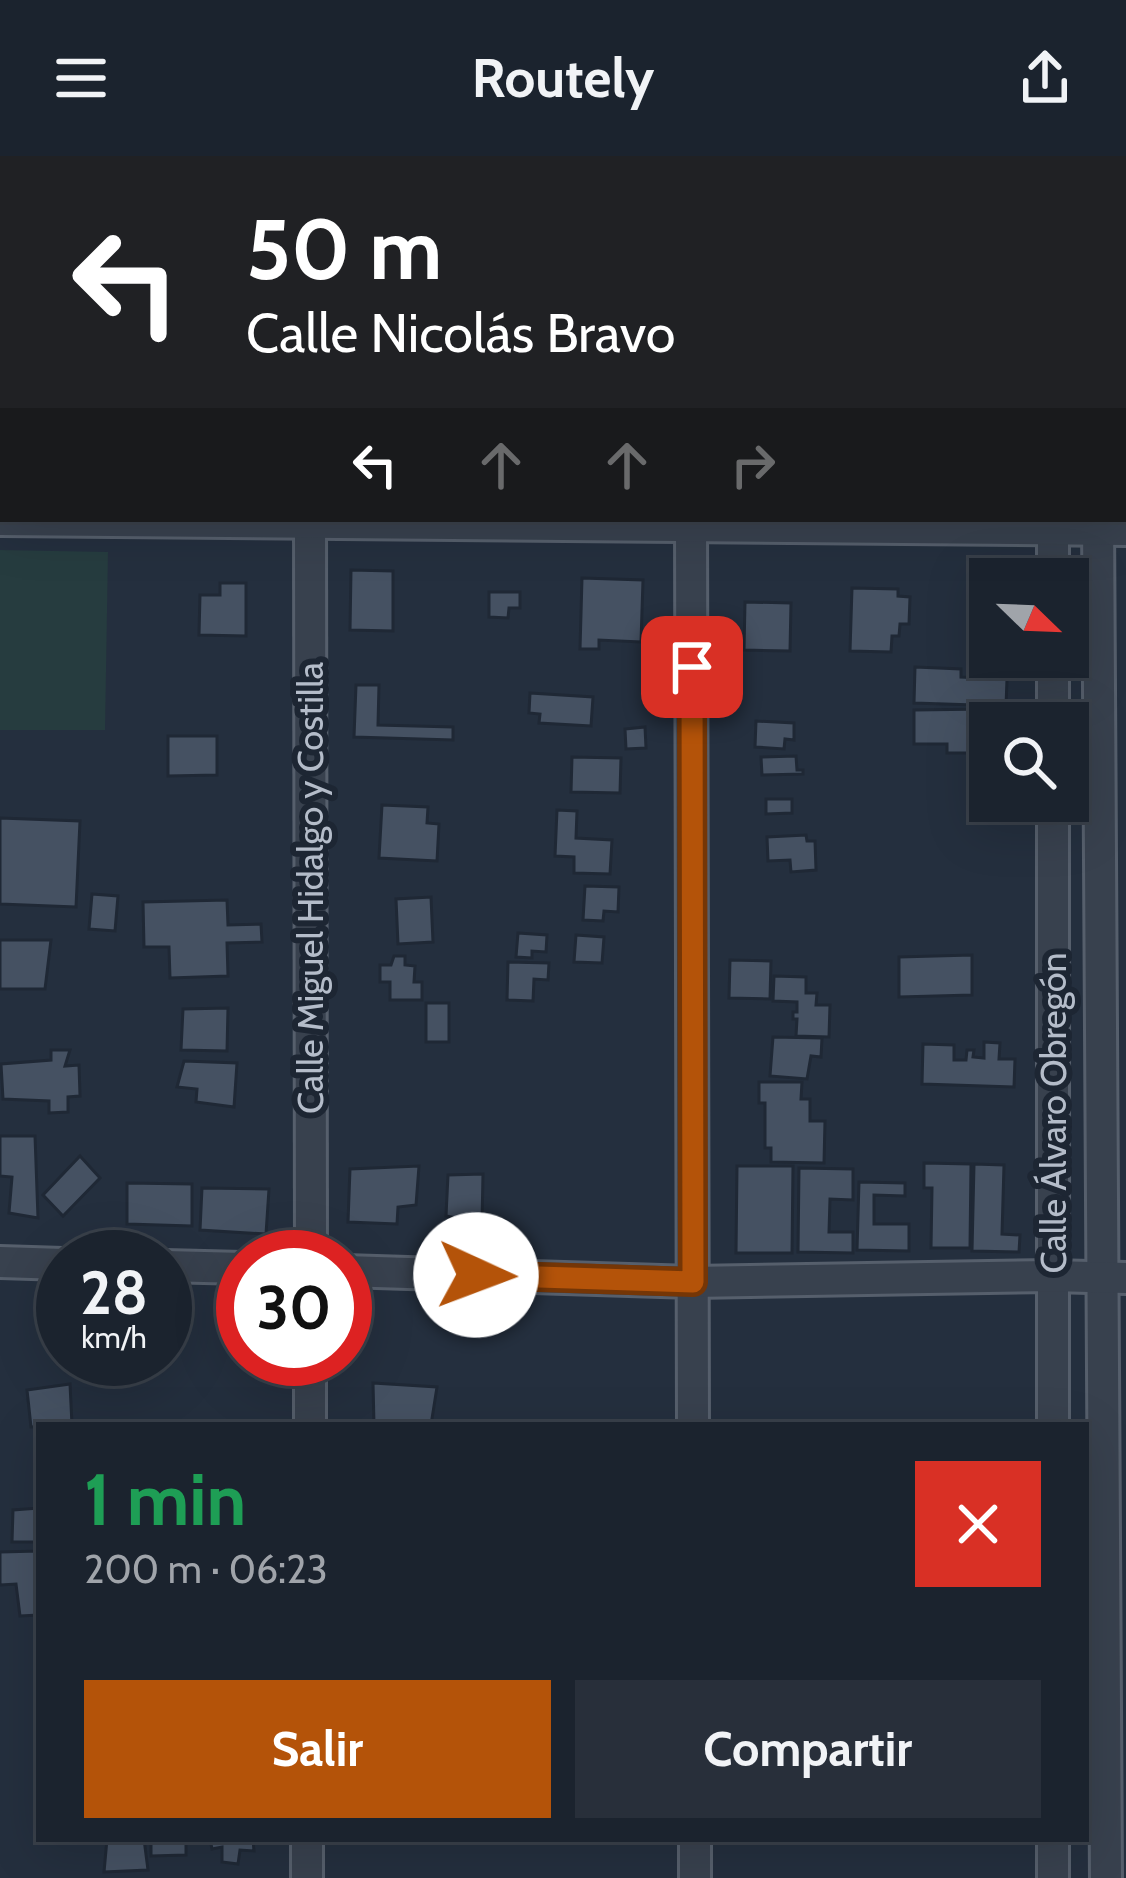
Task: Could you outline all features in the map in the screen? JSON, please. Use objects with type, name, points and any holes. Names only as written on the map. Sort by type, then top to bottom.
[{"type":"street","name":"Calle Miguel Hidalgo y Costilla","points":[[310,522],[311,1230]]},
{"type":"street","points":[[693,1422],[691,522],[1108,527]]},
{"type":"street","points":[[1053,524],[1053,558]]},
{"type":"street","name":"Calle Álvaro Obregón","points":[[1106,1878],[1114,1278],[1108,527]]},
{"type":"street","name":"Calle Álvaro Obregón","points":[[1053,822],[1053,1422]]},
{"type":"street","points":[[0,1262],[36,1263]]},
{"type":"street","points":[[372,1272],[693,1282],[1114,1278]]},
{"type":"street","points":[[310,1386],[310,1422]]},
{"type":"street","points":[[307,1842],[307,1878]]},
{"type":"street","points":[[694,1842],[695,1878]]},
{"type":"street","points":[[1053,1842],[1053,1878]]},
{"type":"green space","points":[[0,550],[108,552],[105,730],[0,730]]},
{"type":"building","points":[[351,570],[393,571],[393,631],[350,630]]},
{"type":"building","points":[[582,578],[643,580],[641,642],[599,640],[599,649],[580,649]]},
{"type":"building","points":[[220,583],[246,583],[246,636],[199,635],[200,595],[220,595]]},
{"type":"building","points":[[852,588],[898,589],[898,596],[910,597],[909,624],[900,624],[899,636],[892,636],[891,652],[850,651]]},
{"type":"building","points":[[489,592],[520,592],[520,608],[509,608],[508,618],[489,617]]},
{"type":"building","points":[[745,602],[791,603],[790,651],[744,650]]},
{"type":"building","points":[[915,667],[961,669],[961,677],[1007,679],[1006,702],[914,703]]},
{"type":"building","points":[[356,685],[379,685],[378,725],[453,727],[453,740],[354,737]]},
{"type":"building","points":[[530,693],[593,697],[591,726],[539,723],[540,714],[529,713]]},
{"type":"building","points":[[969,709],[969,753],[947,753],[947,744],[914,744],[914,710]]},
{"type":"building","points":[[756,721],[794,723],[794,740],[785,739],[784,749],[755,747]]},
{"type":"building","points":[[645,727],[646,748],[626,749],[625,729]]},
{"type":"building","points":[[168,736],[217,736],[217,775],[168,776]]},
{"type":"building","points":[[796,756],[797,770],[803,774],[762,775],[761,757]]},
{"type":"building","points":[[572,757],[621,758],[620,793],[571,792]]},
{"type":"building","points":[[766,799],[792,799],[792,813],[766,814]]},
{"type":"building","points":[[382,805],[428,807],[427,823],[439,824],[437,861],[379,858]]},
{"type":"building","points":[[557,810],[577,811],[576,838],[612,840],[610,874],[574,873],[574,857],[555,856]]},
{"type":"building","points":[[0,818],[80,821],[76,907],[0,904]]},
{"type":"building","points":[[806,835],[807,841],[815,841],[816,870],[791,872],[790,860],[768,861],[767,837]]},
{"type":"building","points":[[585,886],[619,887],[618,912],[604,911],[603,921],[583,920]]},
{"type":"building","points":[[92,894],[118,896],[115,931],[89,929]]},
{"type":"building","points":[[431,897],[433,942],[398,944],[396,899]]},
{"type":"building","points":[[227,900],[228,925],[261,924],[262,942],[227,943],[228,976],[170,978],[169,947],[144,947],[143,902]]},
{"type":"building","points":[[518,933],[547,935],[546,952],[532,951],[532,958],[516,957]]},
{"type":"building","points":[[576,935],[604,937],[602,963],[574,962]]},
{"type":"building","points":[[0,940],[51,940],[45,989],[0,989]]},
{"type":"building","points":[[972,955],[972,995],[899,997],[899,957]]},
{"type":"building","points":[[394,956],[405,956],[405,965],[415,966],[414,982],[422,982],[422,1000],[390,1000],[390,982],[380,982],[380,965],[391,965]]},
{"type":"building","points":[[730,960],[771,961],[770,999],[729,998]]},
{"type":"building","points":[[508,962],[549,963],[548,980],[534,979],[533,1001],[507,1000]]},
{"type":"building","points":[[774,976],[806,977],[806,993],[817,993],[816,1005],[830,1005],[829,1037],[796,1036],[793,1012],[797,1012],[797,1002],[773,1001]]},
{"type":"building","points":[[426,1003],[449,1003],[449,1042],[426,1042]]},
{"type":"building","points":[[228,1008],[227,1051],[181,1050],[183,1009]]},
{"type":"building","points":[[773,1037],[822,1038],[821,1057],[811,1056],[807,1079],[770,1076]]},
{"type":"building","points":[[984,1042],[1000,1043],[999,1059],[1015,1059],[1014,1087],[922,1084],[923,1044],[954,1045],[954,1060],[966,1060],[967,1050],[974,1050],[973,1057],[984,1058]]},
{"type":"building","points":[[51,1050],[70,1050],[65,1066],[79,1065],[80,1096],[68,1097],[68,1112],[49,1113],[49,1101],[3,1099],[1,1064],[51,1060]]},
{"type":"building","points":[[184,1061],[237,1063],[234,1107],[196,1102],[197,1089],[177,1087]]},
{"type":"building","points":[[759,1082],[802,1082],[801,1099],[810,1099],[810,1121],[825,1121],[824,1163],[771,1162],[771,1148],[765,1148],[765,1103],[759,1103]]},
{"type":"building","points":[[0,1136],[35,1136],[38,1218],[9,1213],[12,1177],[0,1176]]},
{"type":"building","points":[[80,1156],[100,1178],[63,1216],[43,1195]]},
{"type":"building","points":[[924,1163],[971,1164],[970,1248],[931,1248],[932,1188],[924,1188]]},
{"type":"building","points":[[974,1164],[1004,1165],[1002,1234],[1020,1235],[1019,1252],[972,1251]]},
{"type":"building","points":[[419,1166],[416,1205],[398,1207],[397,1224],[348,1222],[350,1169]]},
{"type":"building","points":[[737,1166],[793,1166],[792,1253],[736,1253]]},
{"type":"building","points":[[799,1168],[853,1169],[853,1200],[830,1199],[829,1232],[853,1232],[853,1253],[798,1252]]},
{"type":"building","points":[[483,1174],[482,1223],[446,1216],[448,1175]]},
{"type":"building","points":[[859,1182],[905,1183],[905,1196],[874,1195],[874,1224],[909,1224],[909,1251],[857,1250]]},
{"type":"building","points":[[127,1183],[192,1184],[192,1226],[127,1224]]},
{"type":"building","points":[[202,1188],[269,1189],[266,1230],[200,1230]]},
{"type":"building","points":[[373,1383],[437,1387],[431,1422],[374,1422]]},
{"type":"building","points":[[70,1386],[72,1422],[36,1422],[31,1427],[27,1390]]},
{"type":"building","points":[[36,1508],[36,1542],[12,1542],[13,1510]]},
{"type":"building","points":[[36,1551],[36,1615],[20,1616],[16,1584],[0,1585],[0,1552]]},
{"type":"building","points":[[107,1842],[144,1842],[148,1870],[104,1872]]},
{"type":"building","points":[[151,1842],[186,1842],[186,1855],[151,1856]]},
{"type":"building","points":[[211,1842],[253,1842],[254,1851],[240,1850],[238,1864],[222,1862],[222,1847],[212,1849]]},
{"type":"route","points":[[476,1275],[693,1282],[692,667]]}]
